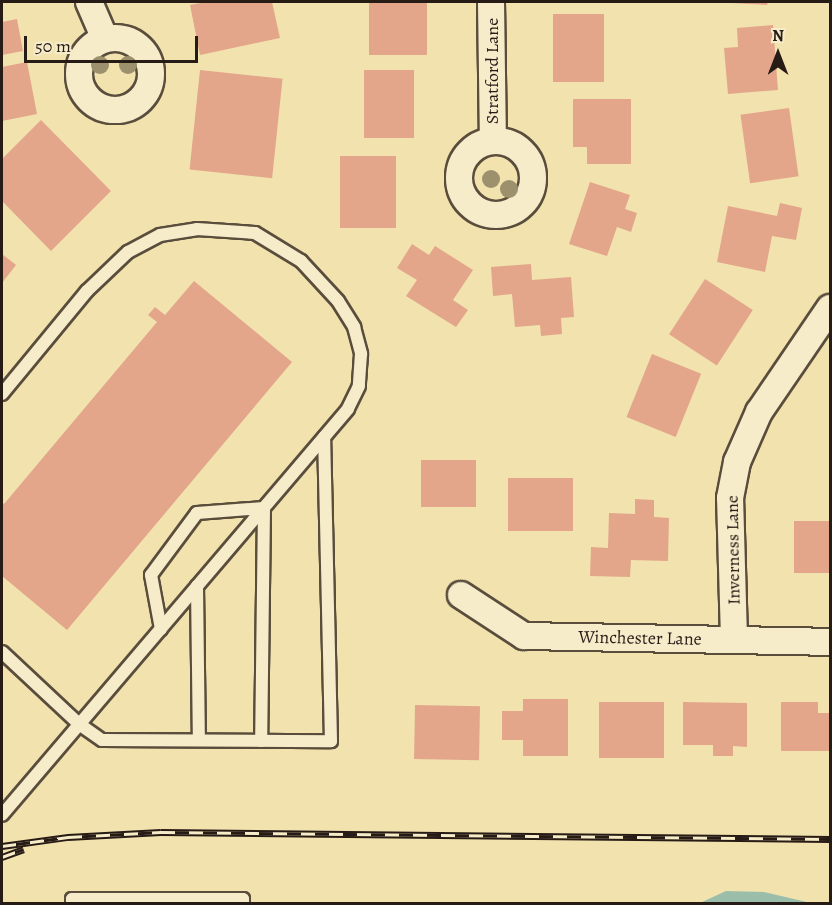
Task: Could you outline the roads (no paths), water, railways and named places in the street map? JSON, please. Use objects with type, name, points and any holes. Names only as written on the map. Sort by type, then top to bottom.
[{"type":"street","points":[[89,2],[105,39]]},
{"type":"street","name":"Stratford Lane","points":[[491,2],[493,141]]},
{"type":"street","name":"Inverness Lane","points":[[734,639],[730,498],[737,462],[759,412],[831,308]]},
{"type":"street","name":"Winchester Lane","points":[[461,596],[524,636],[831,642]]},
{"type":"lane","points":[[2,394],[87,291],[128,252],[160,235],[228,230],[255,233],[301,261],[338,301],[354,327],[361,354],[359,386],[348,409],[2,814]]},
{"type":"lane","points":[[2,652],[79,724],[102,740],[331,741],[324,437]]},
{"type":"lane","points":[[161,628],[151,575],[197,513],[264,508]]},
{"type":"lane","points":[[261,741],[264,508]]},
{"type":"lane","points":[[197,586],[199,740]]},
{"type":"lane","points":[[2,796],[17,796]]},
{"type":"lane","points":[[72,903],[72,899],[243,899],[243,903]]},
{"type":"railway","points":[[2,846],[68,837],[161,832],[830,839]]},
{"type":"railway","points":[[2,857],[24,849]]}]
